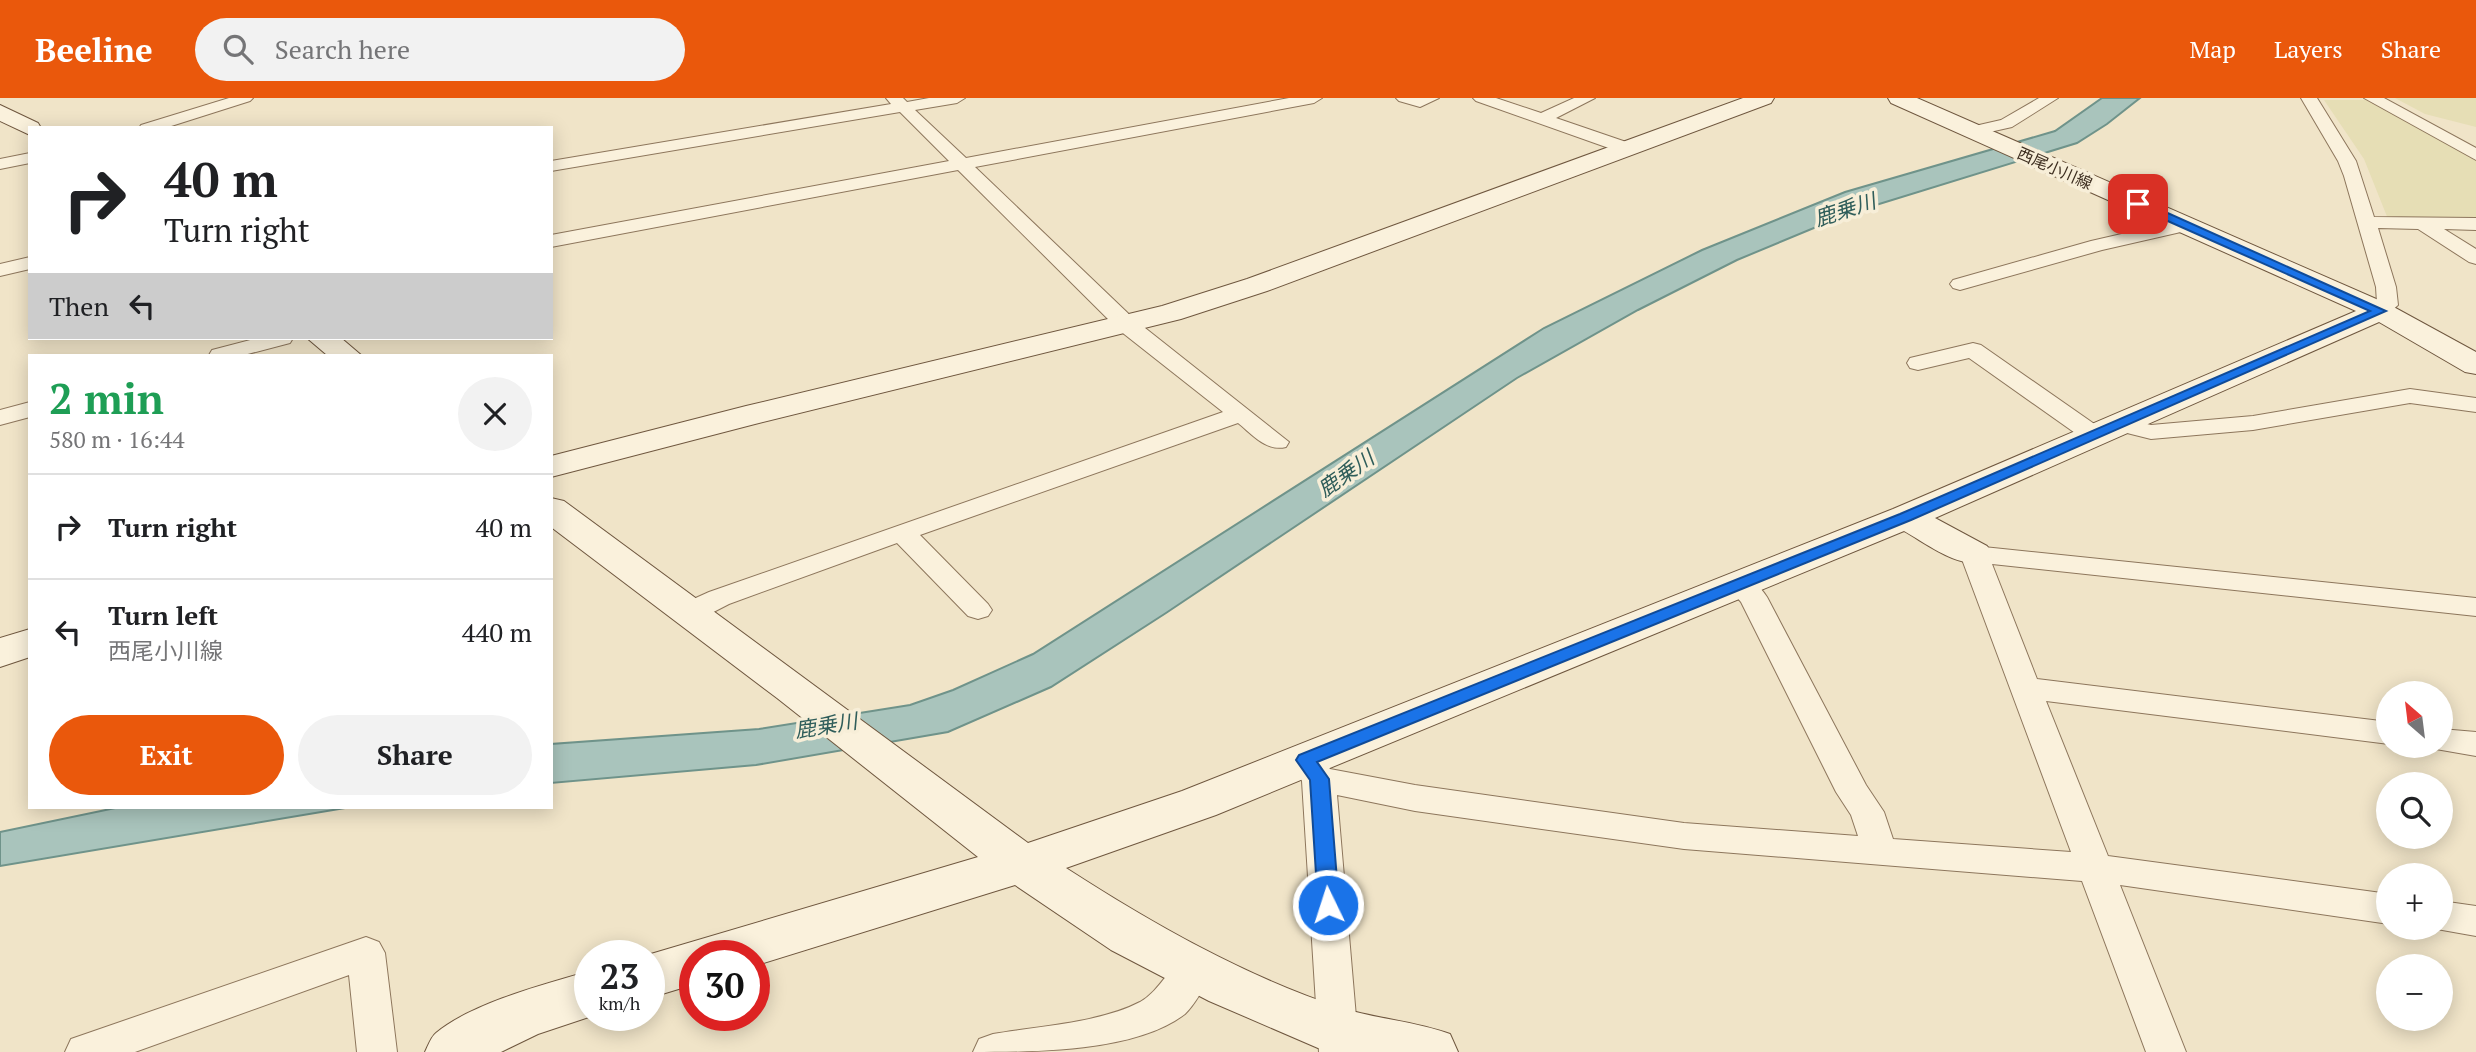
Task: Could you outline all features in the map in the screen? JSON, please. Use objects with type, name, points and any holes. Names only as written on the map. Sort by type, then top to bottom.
[{"type":"street","points":[[154,126],[246,98]]},
{"type":"street","points":[[553,166],[898,103],[957,98]]},
{"type":"street","points":[[553,241],[1314,98]]},
{"type":"street","points":[[1404,98],[1420,102],[1431,98]]},
{"type":"street","points":[[1481,98],[1626,148]]},
{"type":"street","points":[[1541,119],[1587,98]]},
{"type":"street","points":[[553,466],[733,419],[1127,325],[1257,285],[1763,98]]},
{"type":"street","name":"西尾小川線","points":[[1899,98],[2380,311],[2476,365]]},
{"type":"street","points":[[1976,133],[2006,124],[2050,98]]},
{"type":"street","points":[[770,940],[1021,864],[1199,803],[1312,769],[1739,584],[1906,517],[2380,311],[2388,304],[2386,287],[2347,161],[2309,98]]},
{"type":"street","points":[[2372,98],[2476,155]]},
{"type":"street","points":[[898,103],[1127,325],[1277,442]]},
{"type":"street","points":[[0,112],[28,127]]},
{"type":"street","points":[[0,164],[28,158]]},
{"type":"street","points":[[2365,222],[2476,224]]},
{"type":"street","points":[[2422,223],[2476,258]]},
{"type":"street","points":[[1960,284],[2098,245],[2187,225]]},
{"type":"street","points":[[0,270],[28,263]]},
{"type":"street","points":[[224,354],[275,340]]},
{"type":"street","points":[[324,340],[345,354]]},
{"type":"street","points":[[1918,363],[1973,350],[2107,430],[2151,432],[2253,423],[2410,396],[2476,405]]},
{"type":"street","points":[[0,418],[28,410]]},
{"type":"street","points":[[688,613],[719,598],[902,531],[1240,414]]},
{"type":"street","points":[[553,511],[792,688],[1021,864],[1129,935],[1338,1042],[1430,1052]]},
{"type":"street","points":[[1906,517],[1974,554],[2476,607]]},
{"type":"street","points":[[902,531],[978,610]]},
{"type":"street","points":[[1974,554],[2166,1052]]},
{"type":"street","points":[[1739,584],[1754,597],[1853,792],[1867,812],[1880,851]]},
{"type":"street","points":[[0,653],[28,643]]},
{"type":"street","points":[[2026,688],[2376,731]]},
{"type":"street","points":[[2454,741],[2476,744]]},
{"type":"street","points":[[1312,769],[1415,798],[1567,821],[1684,836],[2096,868],[2376,907]]},
{"type":"street","points":[[1312,769],[1338,1042]]},
{"type":"street","points":[[2453,918],[2476,921]]},
{"type":"street","points":[[85,1052],[366,953],[377,1052]]},
{"type":"street","points":[[993,1052],[1120,1027],[1153,1014],[1170,1003],[1194,969]]},
{"type":"street","points":[[453,1052],[510,1020],[574,999]]},
{"type":"shaded area","points":[[2395,98],[2476,98],[2476,127],[2425,114]]},
{"type":"shaded area","points":[[2324,100],[2370,100],[2476,159],[2476,221],[2388,219],[2364,159]]},
{"type":"water","name":"鹿乗川","points":[[2102,98],[2140,98],[2077,143],[1850,213],[1737,260],[1638,310],[1517,378],[1051,687],[948,732],[756,765],[553,783],[553,744],[759,729],[910,705],[953,690],[1033,654],[1544,328],[1702,250],[1845,192],[2055,131]]},
{"type":"water","points":[[110,809],[339,809],[0,866],[0,832]]},
{"type":"route","points":[[1328,905],[1320,779],[1305,760],[1906,517],[2380,311],[2138,204]]}]
